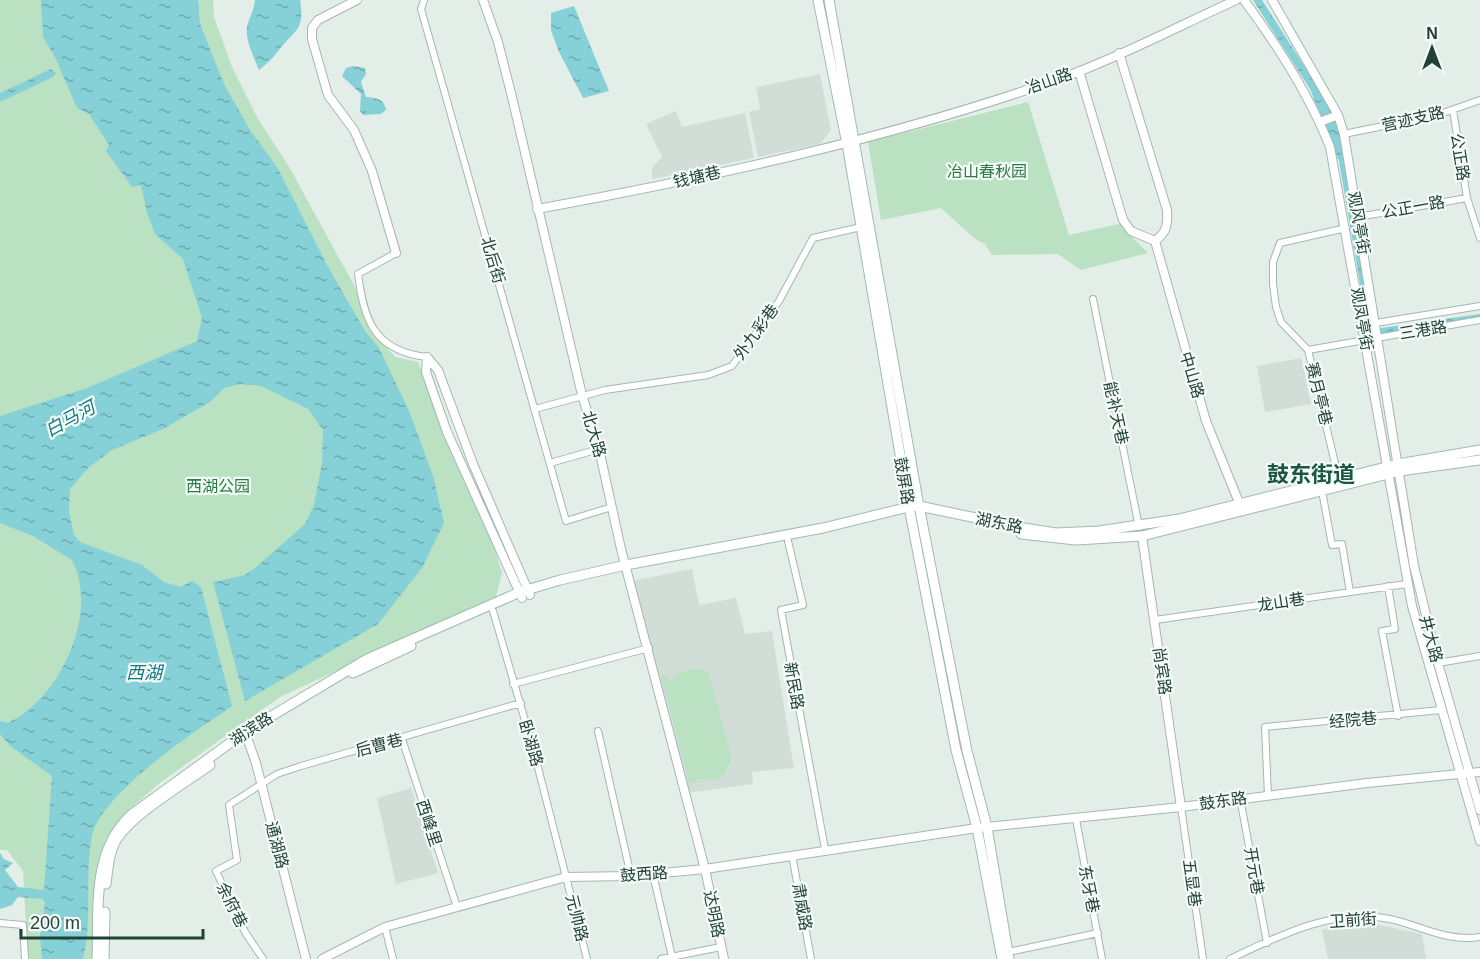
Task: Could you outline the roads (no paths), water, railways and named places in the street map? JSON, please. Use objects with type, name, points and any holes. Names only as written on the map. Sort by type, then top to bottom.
[{"type":"main road","name":"鼓屏路","points":[[818,0],[851,143],[861,227],[914,509]]},
{"type":"main road","name":"鼓屏路","points":[[829,0],[851,143],[956,750],[982,828],[1006,957]]},
{"type":"main road","name":"湖东路","points":[[1140,532],[1339,480],[1480,450]]},
{"type":"main road","name":"湖东路","points":[[525,593],[627,568],[914,509],[984,527],[1054,539],[1107,540],[1322,491],[1394,469],[1480,460]]},
{"type":"main road","name":"湖东路","points":[[627,568],[788,541],[914,509]]},
{"type":"main road","name":"湖滨路","points":[[104,959],[105,890],[110,856],[115,843],[127,826],[246,735],[355,672],[493,611],[525,593]]},
{"type":"main road","name":"湖滨路","points":[[97,959],[102,861],[116,829],[130,815],[246,735],[367,659],[525,593]]},
{"type":"street","points":[[357,0],[318,20],[312,28],[312,39],[328,95],[354,130],[372,171],[396,253],[358,274],[363,310],[373,330],[390,344],[414,355],[427,357],[438,370],[525,593]]},
{"type":"street","name":"北后街","points":[[424,0],[421,9],[566,521],[612,507]]},
{"type":"street","name":"北大路","points":[[483,0],[498,42],[582,395],[598,449],[705,869]]},
{"type":"street","name":"冶山路","points":[[851,143],[962,111],[1079,71],[1236,0]]},
{"type":"street","name":"观凤亭街","points":[[1244,0],[1295,74],[1330,147],[1365,339],[1394,469]]},
{"type":"street","name":"观风亭街","points":[[1272,0],[1338,115],[1344,134],[1376,322],[1394,469]]},
{"type":"street","points":[[1079,71],[1123,220],[1131,231],[1155,241],[1164,234],[1168,223],[1167,210],[1119,53]]},
{"type":"street","name":"营迹支路","points":[[1344,134],[1453,110],[1480,100]]},
{"type":"street","name":"公正路","points":[[1453,110],[1467,198],[1480,237]]},
{"type":"street","points":[[1320,122],[1338,115]]},
{"type":"street","name":"钱塘巷","points":[[537,209],[640,190],[851,143]]},
{"type":"street","name":"公正一路","points":[[1358,217],[1467,198]]},
{"type":"street","name":"外九彩巷","points":[[535,409],[582,395],[708,375],[732,366],[779,301],[813,238],[861,227]]},
{"type":"street","name":"赛月亭巷","points":[[1339,480],[1308,350],[1281,322],[1272,284],[1273,262],[1280,243],[1346,228]]},
{"type":"street","name":"中山路","points":[[1155,241],[1206,421],[1240,505]]},
{"type":"street","name":"能补天巷","points":[[1093,299],[1140,532]]},
{"type":"street","points":[[1376,322],[1480,306]]},
{"type":"street","name":"三港路","points":[[1308,350],[1480,320]]},
{"type":"street","points":[[427,357],[426,372],[447,432],[525,593]]},
{"type":"street","points":[[550,463],[598,449]]},
{"type":"street","points":[[1394,469],[1407,584],[1459,775],[1480,841]]},
{"type":"street","name":"井大路","points":[[1394,469],[1416,575],[1438,663],[1480,810]]},
{"type":"street","points":[[1322,491],[1332,545],[1342,544],[1350,592]]},
{"type":"street","name":"尚宾路","points":[[1140,532],[1155,620],[1181,807]]},
{"type":"street","name":"新民路","points":[[788,541],[803,605],[781,610],[825,849]]},
{"type":"street","name":"龙山巷","points":[[1155,620],[1407,584]]},
{"type":"street","points":[[1388,586],[1395,629],[1382,631],[1398,716]]},
{"type":"street","name":"卧湖路","points":[[493,611],[513,684],[521,703],[566,877]]},
{"type":"street","points":[[513,684],[649,648]]},
{"type":"street","points":[[1438,663],[1480,656]]},
{"type":"street","name":"后曹巷","points":[[243,798],[277,774],[300,766],[402,739],[521,703]]},
{"type":"street","name":"经院巷","points":[[1268,795],[1265,727],[1398,716],[1441,710]]},
{"type":"street","points":[[598,731],[632,876]]},
{"type":"street","name":"通湖路","points":[[246,735],[306,959]]},
{"type":"street","name":"西峰里","points":[[402,739],[457,907]]},
{"type":"street","name":"鼓东路","points":[[982,828],[1480,772]]},
{"type":"street","name":"余府巷","points":[[243,798],[229,805],[237,860],[216,871],[245,932],[263,959]]},
{"type":"street","name":"开元巷","points":[[1240,798],[1267,943]]},
{"type":"street","name":"五显巷","points":[[1181,807],[1203,959]]},
{"type":"street","name":"东牙巷","points":[[1076,819],[1102,959]]},
{"type":"street","name":"鼓西路","points":[[322,959],[384,927],[566,877],[632,876],[705,869],[825,849],[982,828]]},
{"type":"street","name":"肃威路","points":[[792,855],[811,959]]},
{"type":"street","name":"达明路","points":[[705,869],[724,959]]},
{"type":"street","points":[[653,874],[672,957]]},
{"type":"street","name":"元帅路","points":[[566,877],[587,959]]},
{"type":"street","name":"卫前街","points":[[1230,959],[1246,956],[1267,943],[1332,919],[1362,917],[1388,919],[1438,935],[1480,937]]},
{"type":"street","points":[[0,923],[23,925],[25,959]]},
{"type":"street","points":[[384,927],[393,959]]},
{"type":"street","points":[[1006,957],[1098,933]]},
{"type":"street","points":[[661,959],[721,947]]},
{"type":"water","name":"西湖","points":[[41,0],[198,0],[200,24],[224,84],[250,130],[277,167],[328,267],[365,331],[379,348],[410,413],[433,476],[444,523],[422,568],[378,624],[245,701],[213,582],[245,575],[305,524],[314,505],[322,463],[323,430],[308,409],[261,386],[241,384],[224,388],[210,402],[163,429],[112,450],[88,468],[70,489],[69,512],[74,535],[80,542],[142,565],[164,582],[180,587],[192,581],[201,587],[232,706],[152,764],[113,801],[99,819],[92,836],[90,851],[88,929],[83,959],[42,959],[40,935],[45,903],[43,899],[18,897],[12,905],[0,909],[0,853],[4,859],[13,863],[5,870],[18,887],[44,890],[52,776],[9,745],[0,734],[0,721],[8,723],[27,712],[58,676],[70,653],[78,629],[81,605],[79,582],[72,560],[33,536],[0,523],[0,416],[87,388],[197,341],[202,318],[183,259],[155,234],[147,213],[141,185],[132,187],[106,151],[109,145],[89,114],[77,108],[55,57],[43,37]]},
{"type":"water","points":[[255,0],[300,0],[301,10],[298,28],[259,70],[247,34]]},
{"type":"water","points":[[1253,0],[1262,0],[1331,108],[1343,142],[1374,329],[1480,314],[1480,319],[1369,336],[1339,161],[1310,89]]},
{"type":"water","points":[[574,6],[609,91],[583,98],[558,50],[551,30],[551,13]]},
{"type":"water","points":[[353,66],[365,68],[366,74],[361,82],[366,97],[376,98],[383,103],[386,110],[381,114],[363,115],[360,111],[361,94],[342,76],[346,68]]},
{"type":"water","points":[[51,69],[56,73],[53,77],[0,102],[0,93]]},
{"type":"district","name":"鼓东街道","points":[[1311,474]]},
{"type":"park label","name":"冶山春秋园","points":[[987,171]]},
{"type":"park label","name":"西湖公园","points":[[218,486]]},
{"type":"water label","name":"白马河","points":[[70,419]]}]
